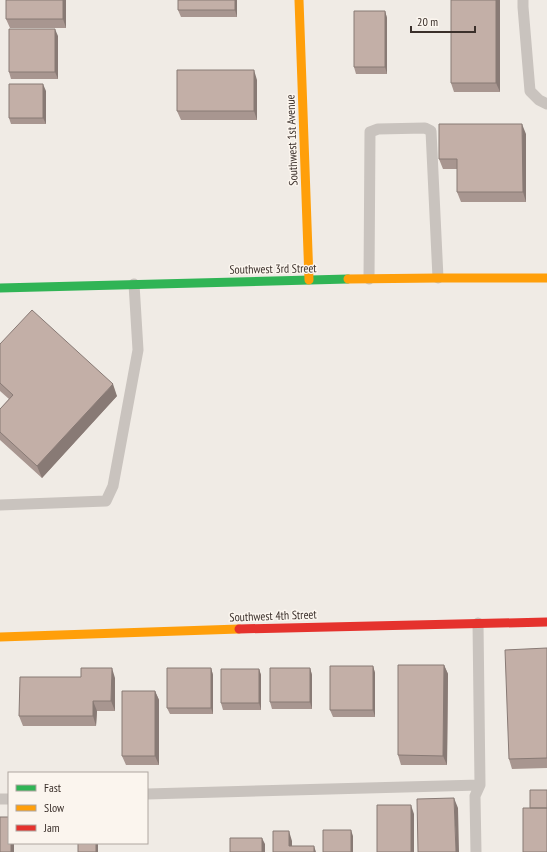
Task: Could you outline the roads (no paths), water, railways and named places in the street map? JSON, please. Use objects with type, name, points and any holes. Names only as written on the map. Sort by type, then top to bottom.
[{"type":"street","name":"Southwest 1st Avenue","points":[[299,0],[309,280]]},
{"type":"street","name":"Southwest 3rd Street","points":[[0,288],[309,280],[547,278]]},
{"type":"street","name":"Southwest 4th Street","points":[[0,637],[547,622]]},
{"type":"lane","points":[[523,0],[530,91],[538,100],[547,104]]},
{"type":"lane","points":[[369,279],[370,132],[378,129],[425,128],[431,131],[438,278]]},
{"type":"lane","points":[[0,505],[106,501],[113,486],[138,350],[134,284]]},
{"type":"lane","points":[[476,852],[475,796],[480,785],[478,623]]},
{"type":"lane","points":[[148,794],[480,785]]}]
